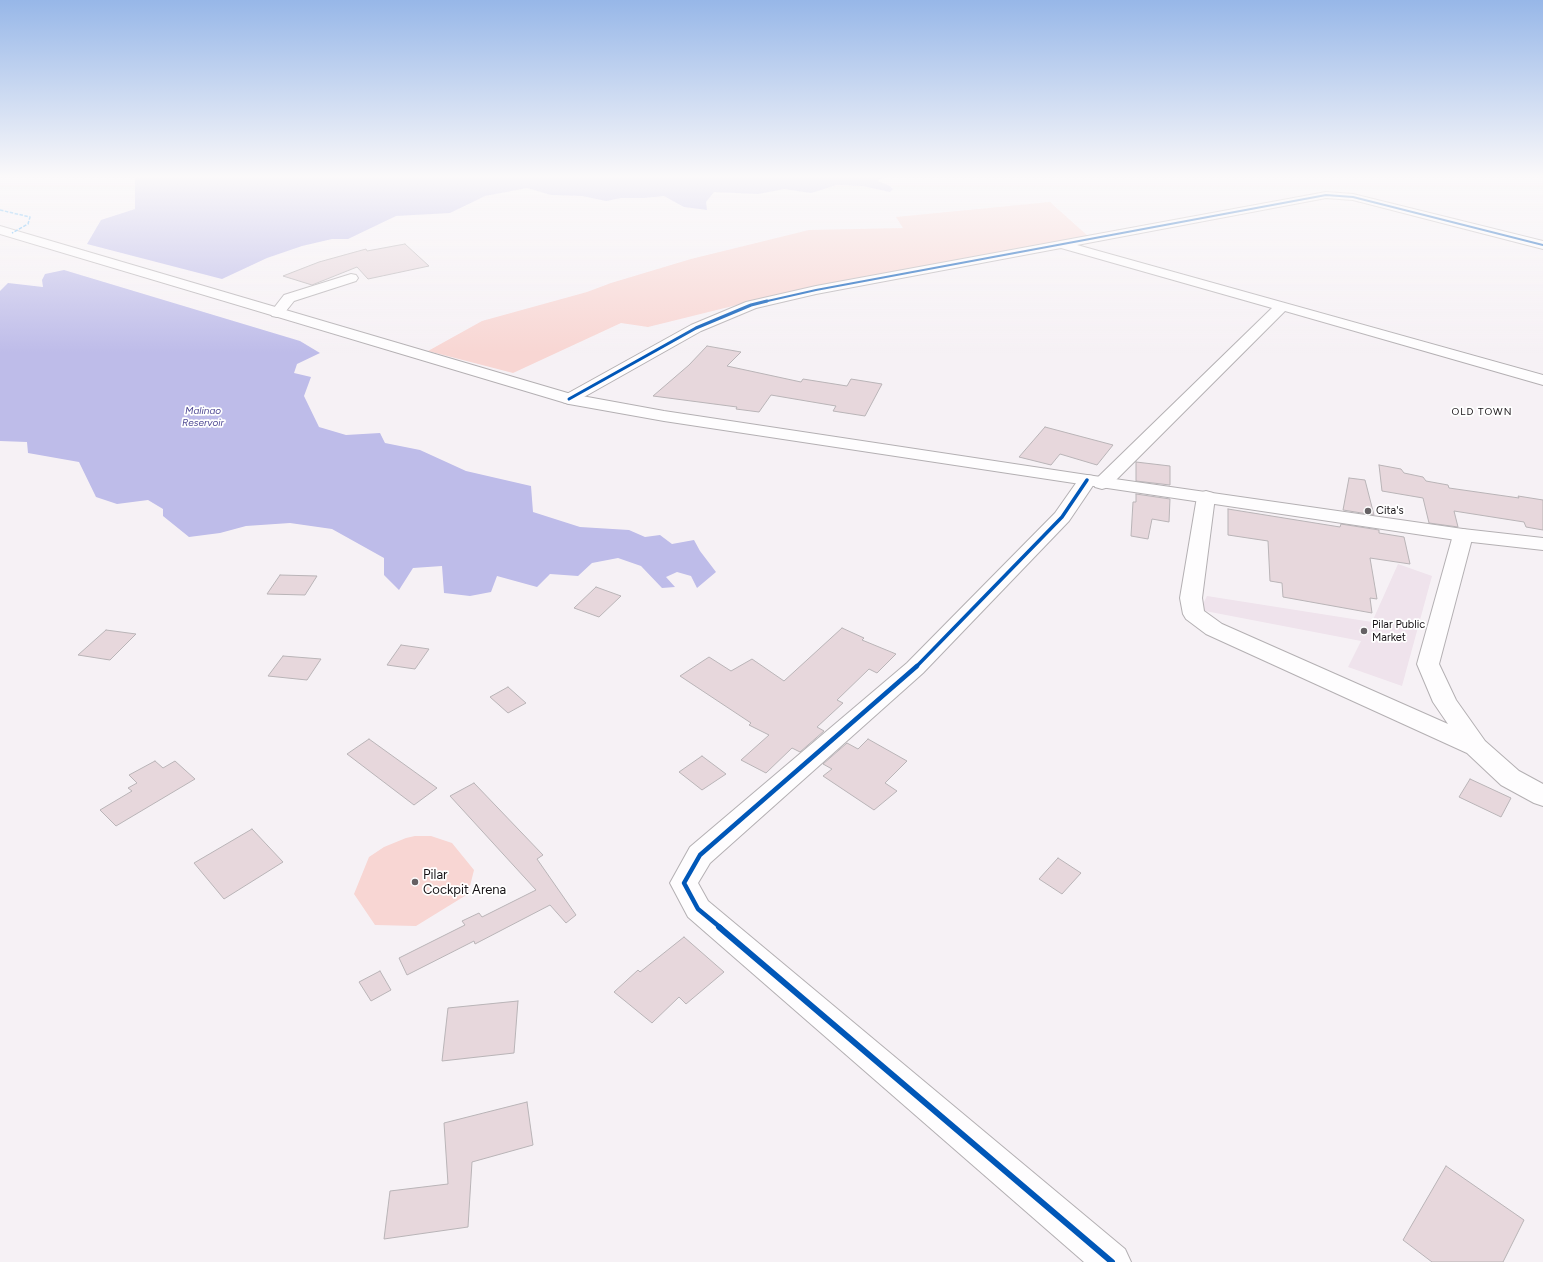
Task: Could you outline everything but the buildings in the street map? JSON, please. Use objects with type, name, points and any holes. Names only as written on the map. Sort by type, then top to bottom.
[{"type":"street","points":[[20,236],[569,398],[664,416],[1095,481],[1463,535],[1543,544]]},
{"type":"street","points":[[569,398],[696,328],[751,305],[816,290],[1099,236]]},
{"type":"street","points":[[1507,236],[1543,245]]},
{"type":"street","points":[[1060,243],[1543,380]]},
{"type":"street","points":[[277,313],[289,298],[351,278]]},
{"type":"street","points":[[1112,1262],[698,910],[684,883],[700,855],[915,668],[1095,481],[1282,306]]},
{"type":"street","points":[[1206,497],[1191,598],[1194,614],[1214,629],[1476,747]]},
{"type":"street","points":[[1463,535],[1428,664],[1445,702],[1476,747],[1510,778],[1543,796]]},
{"type":"shaded area","points":[[785,236],[1089,237],[757,300],[648,327],[621,323],[513,373],[428,351],[482,321],[587,292],[611,283],[691,259]]},
{"type":"shaded area","name":"Pilar Public Market","points":[[1398,564],[1432,576],[1402,686],[1348,667],[1361,641],[1200,610],[1207,596],[1372,622]]},
{"type":"shaded area","name":"Pilar Cockpit Arena","points":[[415,836],[431,836],[452,843],[474,870],[468,894],[416,926],[375,925],[354,894],[369,857],[384,847]]},
{"type":"water","points":[[92,236],[354,236],[348,239],[332,239],[302,246],[267,258],[222,279],[87,244]]},
{"type":"water","name":"Malinao Reservoir","points":[[64,270],[300,341],[320,353],[297,364],[294,373],[311,377],[304,396],[319,427],[346,435],[380,433],[385,443],[420,450],[466,471],[531,486],[533,512],[580,527],[629,530],[645,537],[660,535],[672,544],[694,540],[700,551],[716,572],[697,588],[691,576],[677,572],[666,577],[675,587],[662,588],[641,566],[618,558],[592,563],[578,576],[550,574],[537,587],[497,576],[491,592],[470,596],[444,593],[442,566],[413,568],[399,590],[384,575],[384,558],[332,529],[290,523],[246,526],[220,533],[189,537],[163,516],[163,509],[148,500],[117,504],[96,497],[79,462],[28,453],[27,442],[0,441],[0,291],[8,283],[43,287],[42,280],[45,274]]},
{"type":"cycle path","points":[[569,399],[696,328],[751,305],[816,290],[1103,236]]},
{"type":"cycle path","points":[[1507,236],[1543,245]]},
{"type":"cycle path","points":[[1087,480],[1062,517],[915,668],[700,855],[684,883],[698,909],[1112,1262]]},
{"type":"place","name":"Cita's","points":[[1368,511]]},
{"type":"place","name":"Pilar Public Market","points":[[1364,631]]},
{"type":"place","name":"Pilar Cockpit Arena","points":[[415,882]]},
{"type":"district","name":"OLD TOWN","points":[[1482,412]]}]
